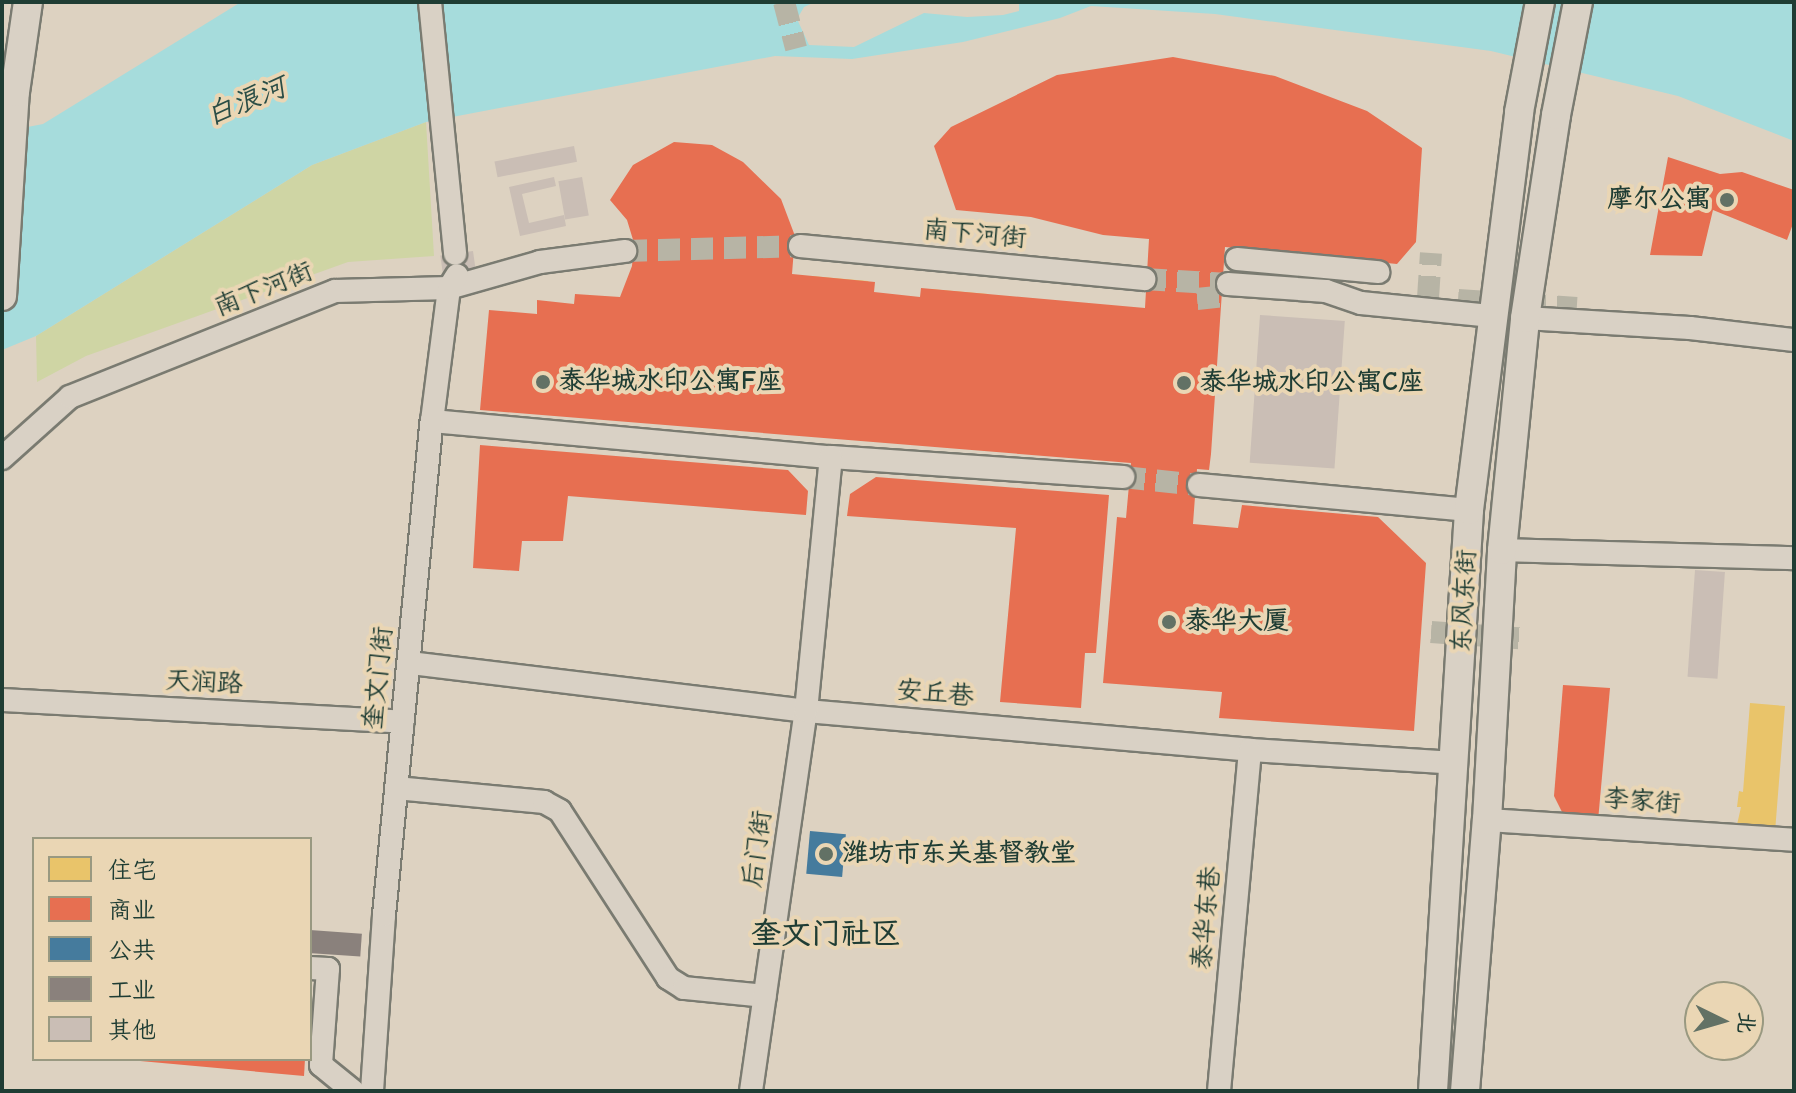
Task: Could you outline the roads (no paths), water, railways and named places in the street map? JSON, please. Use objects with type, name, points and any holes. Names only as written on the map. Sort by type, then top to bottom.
[{"type":"main road","points":[[2,296],[15,92],[28,2]]},
{"type":"main road","name":"东风东街","points":[[1433,1091],[1456,763],[1469,510],[1519,112],[1540,2]]},
{"type":"main road","name":"东风东街","points":[[1465,1091],[1487,820],[1502,550],[1525,318],[1556,115],[1578,2]]},
{"type":"street","name":"奎文门街","points":[[372,1091],[396,788],[432,421],[454,272],[449,172],[439,119],[430,2]]},
{"type":"street","name":"南下河街","points":[[800,246],[1144,279]]},
{"type":"street","name":"南下河街","points":[[2,458],[70,397],[335,291],[454,272],[625,251]]},
{"type":"street","points":[[1237,259],[1378,272]]},
{"type":"street","points":[[1228,290],[1291,289],[1458,300]]},
{"type":"street","points":[[1326,291],[1361,303],[1492,316]]},
{"type":"street","points":[[1577,308],[1658,313],[1690,328]]},
{"type":"street","points":[[1525,318],[1690,328],[1794,340]]},
{"type":"street","points":[[432,421],[831,457],[1123,477]]},
{"type":"street","name":"后门街","points":[[751,1091],[806,711],[831,457]]},
{"type":"street","points":[[1199,485],[1469,510]]},
{"type":"street","points":[[1502,550],[1794,558]]},
{"type":"street","name":"安丘巷","points":[[410,663],[806,711],[1250,750],[1456,763]]},
{"type":"street","name":"天润路","points":[[2,700],[402,722]]},
{"type":"street","name":"泰华东巷","points":[[1219,1091],[1250,750]]},
{"type":"street","points":[[396,788],[544,802],[560,811],[668,978],[684,988],[765,996]]},
{"type":"street","name":"李家街","points":[[1487,820],[1794,840]]},
{"type":"street","points":[[312,968],[328,969],[321,1065],[353,1091]]},
{"type":"water","name":"白浪河","points":[[241,2],[815,2],[804,7],[797,19],[809,45],[854,47],[924,13],[967,17],[1003,15],[1019,11],[1019,2],[1794,2],[1794,141],[1678,96],[1491,51],[1215,14],[1091,6],[1060,18],[963,42],[852,59],[775,56],[426,122],[312,165],[36,336],[2,350],[2,132],[43,124]]},
{"type":"tunnel","points":[[784,2],[796,48]]},
{"type":"tunnel","points":[[625,251],[800,246]]},
{"type":"tunnel","points":[[1428,298],[1431,253]]},
{"type":"tunnel","points":[[1144,279],[1228,284]]},
{"type":"tunnel","points":[[1197,299],[1227,296]]},
{"type":"tunnel","points":[[1458,300],[1577,308]]},
{"type":"tunnel","points":[[1123,477],[1199,485]]},
{"type":"tunnel","points":[[1431,632],[1528,639]]},
{"type":"place","name":"摩尔公寓","points":[[1727,200]]},
{"type":"place","name":"泰华城水印公寓F座","points":[[543,382]]},
{"type":"place","name":"泰华城水印公寓C座","points":[[1184,383]]},
{"type":"place","name":"泰华大厦","points":[[1169,622]]},
{"type":"place","name":"潍坊市东关基督教堂","points":[[826,854]]},
{"type":"district","name":"奎文门社区","points":[[826,934]]}]
